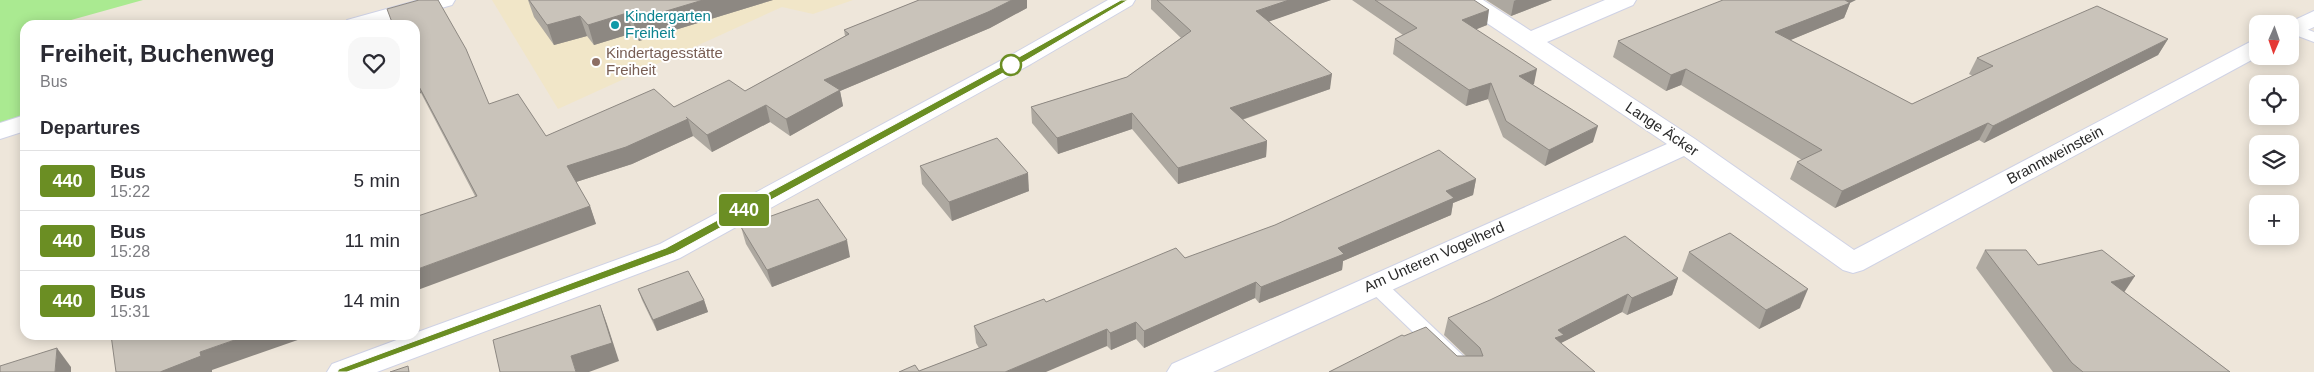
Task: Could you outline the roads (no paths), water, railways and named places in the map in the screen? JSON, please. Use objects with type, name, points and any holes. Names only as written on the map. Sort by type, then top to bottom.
[{"type":"street","points":[[373,20],[444,0]]},
{"type":"street","points":[[343,372],[670,251],[1022,59],[1124,0]]},
{"type":"street","name":"Lange Äcker","points":[[1468,0],[1686,144],[1853,263]]},
{"type":"street","points":[[1530,40],[1625,0]]},
{"type":"street","points":[[2299,32],[2314,18]]},
{"type":"street","name":"Branntweinstein","points":[[1853,263],[2249,52]]},
{"type":"street","points":[[0,131],[20,125]]},
{"type":"street","name":"Am Unteren Vogelherd","points":[[1183,372],[1686,144]]},
{"type":"lane","points":[[1374,284],[1468,372]]},
{"type":"place","name":"Kindergarten Freiheit","points":[[615,25]]},
{"type":"place","name":"Kindertagesstätte Freiheit","points":[[596,62]]}]
